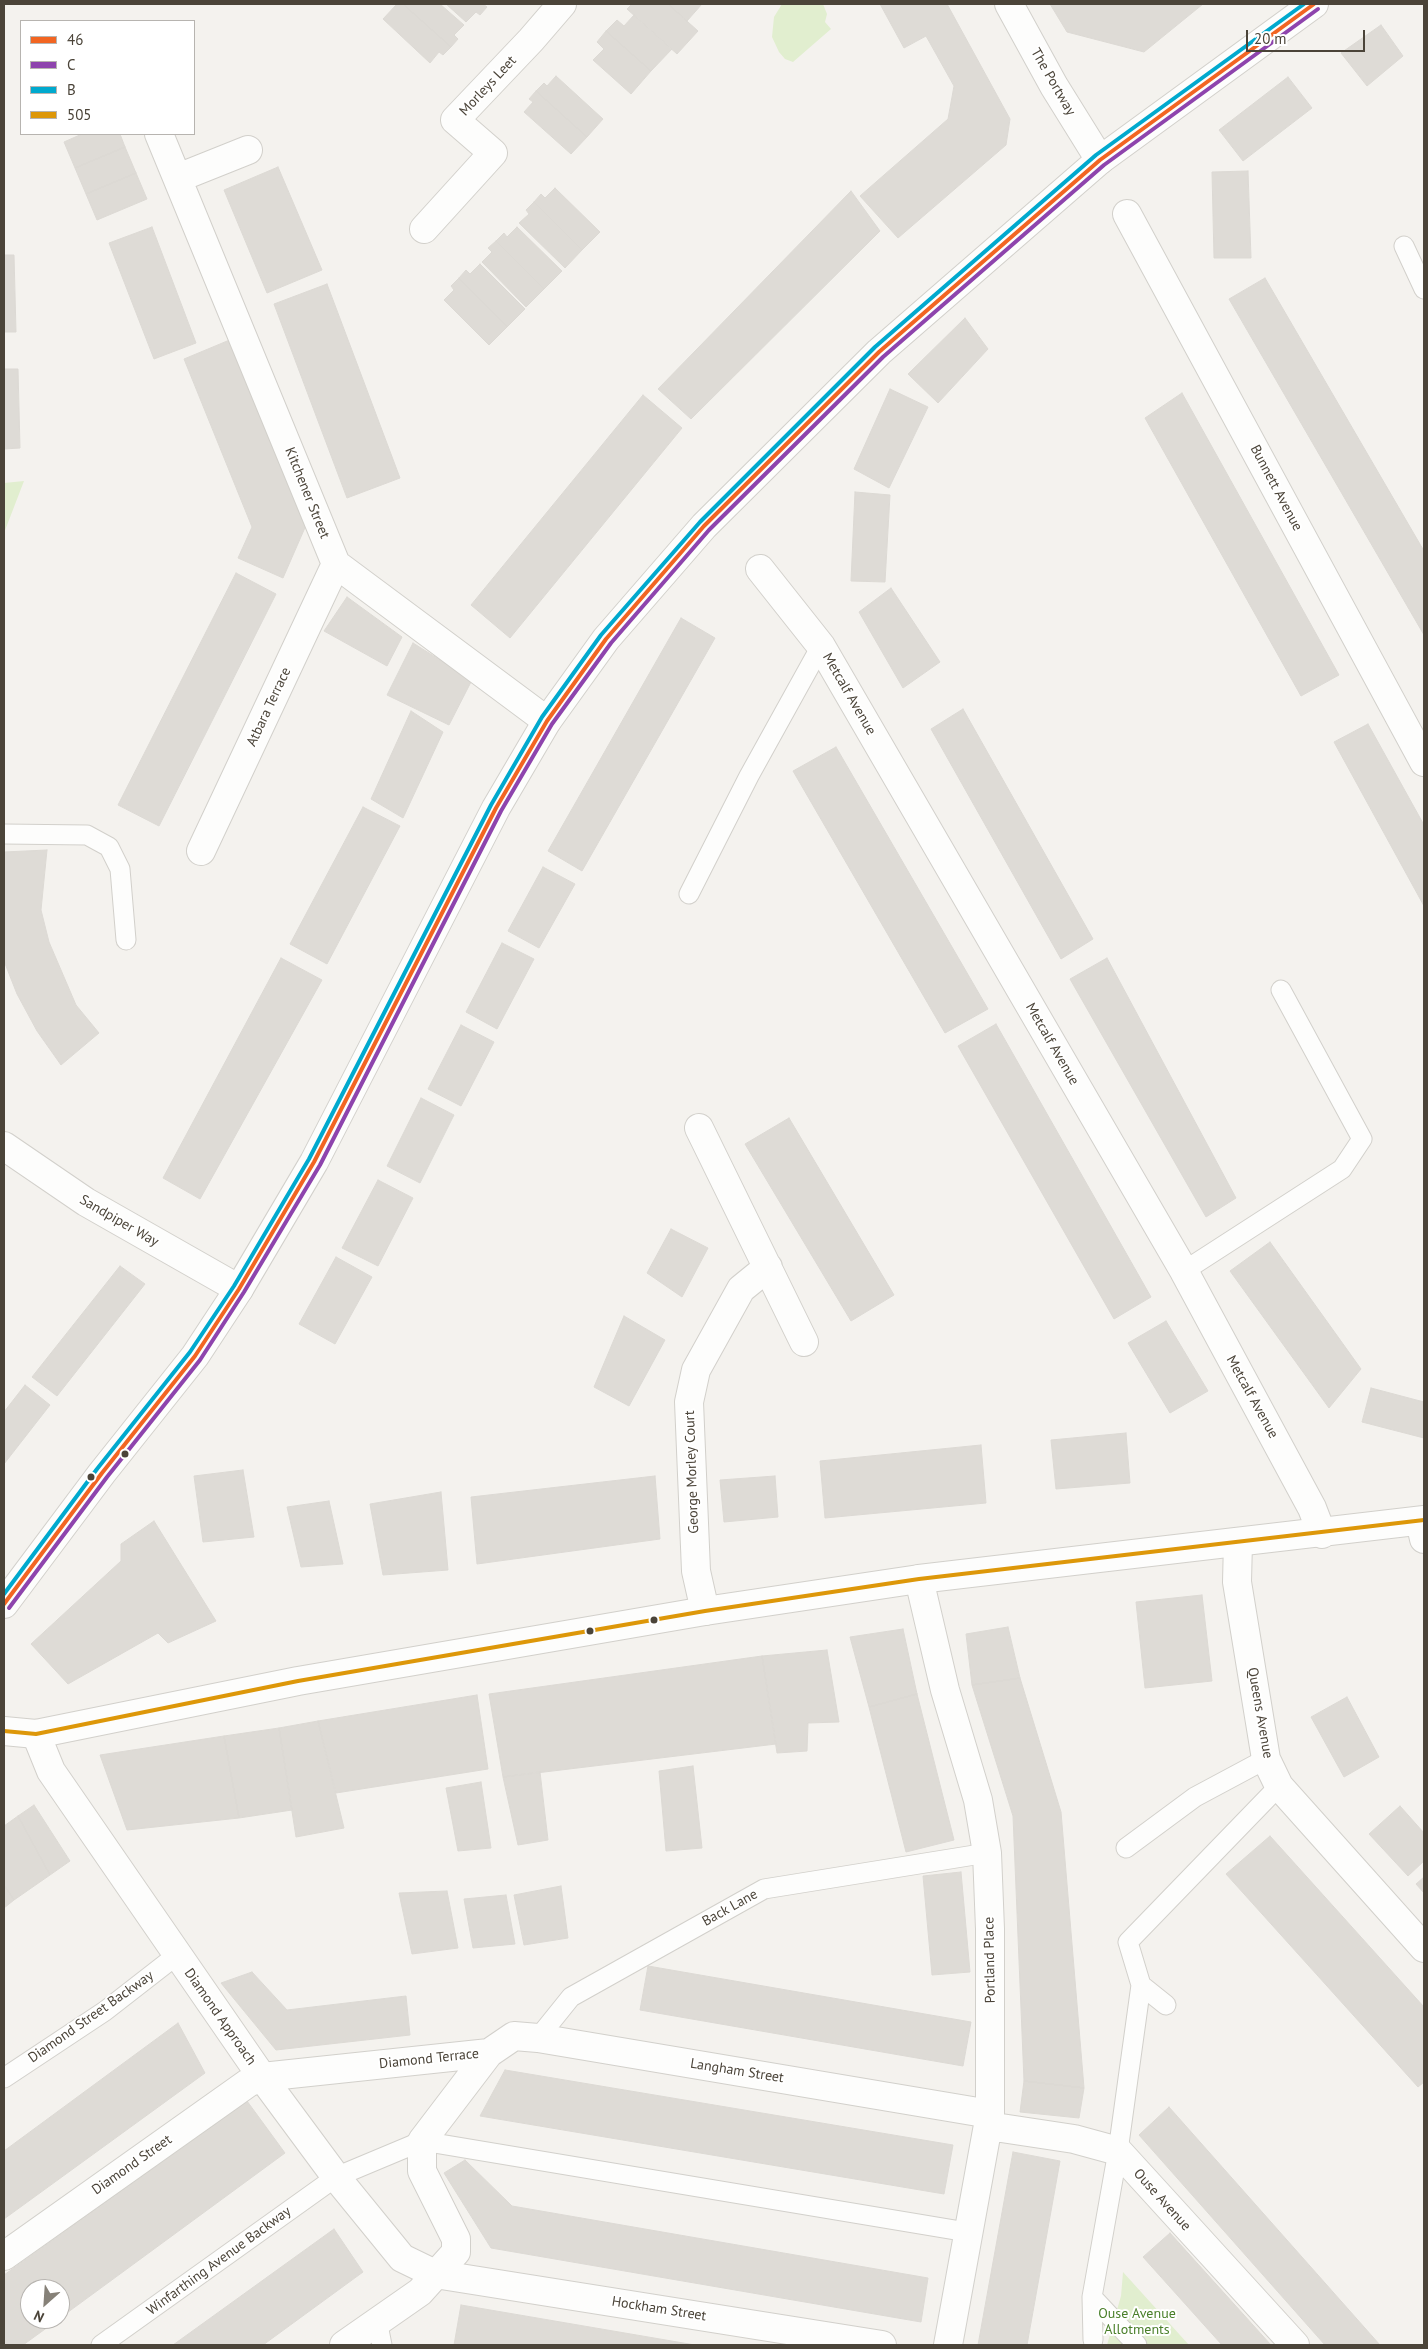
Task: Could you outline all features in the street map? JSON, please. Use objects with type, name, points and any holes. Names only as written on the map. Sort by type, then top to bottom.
[{"type":"street","name":"Morleys Leet","points":[[424,229],[493,153],[455,120],[531,40],[562,4]]},
{"type":"street","name":"The Portway","points":[[1009,4],[1054,86],[1100,160]]},
{"type":"street","points":[[4,1604],[102,1473],[195,1356],[239,1289],[314,1162],[496,808],[547,721],[606,640],[704,526],[879,352],[1100,160],[1314,4]]},
{"type":"street","name":"Kitchener Street","points":[[159,135],[336,564]]},
{"type":"street","points":[[178,178],[248,150]]},
{"type":"street","name":"Bunnett Avenue","points":[[1127,214],[1424,762]]},
{"type":"street","points":[[336,564],[547,721]]},
{"type":"street","name":"Atbara Terrace","points":[[201,851],[336,564]]},
{"type":"street","name":"Metcalf Avenue","points":[[760,569],[821,646],[1184,1271],[1312,1508],[1322,1534]]},
{"type":"street","points":[[699,1128],[804,1342]]},
{"type":"street","name":"Sandpiper Way","points":[[4,1146],[86,1202],[239,1289]]},
{"type":"street","name":"George Morley Court","points":[[705,1611],[696,1571],[689,1402],[696,1370],[741,1289],[768,1267]]},
{"type":"street","points":[[4,1731],[36,1734],[298,1681],[705,1611],[919,1579],[1238,1542],[1423,1527]]},
{"type":"street","name":"Queens Avenue","points":[[1238,1542],[1237,1582],[1266,1759],[1279,1786],[1424,1948]]},
{"type":"street","name":"Portland Place","points":[[919,1579],[945,1690],[978,1800],[987,1852],[990,1929],[989,2120],[948,2345]]},
{"type":"street","name":"Diamond Approach","points":[[36,1734],[51,1771],[262,2077],[336,2177],[402,2258],[436,2274]]},
{"type":"street","name":"Langham Street","points":[[489,2053],[514,2036],[538,2038],[989,2120]]},
{"type":"street","name":"Diamond Terrace","points":[[262,2077],[489,2053]]},
{"type":"street","name":"Diamond Terrace","points":[[422,2141],[489,2053]]},
{"type":"street","name":"Diamond Street","points":[[4,2256],[248,2082],[262,2077]]},
{"type":"street","points":[[989,2120],[1118,2151]]},
{"type":"street","points":[[344,2345],[380,2333],[456,2252],[456,2239],[422,2171],[422,2141]]},
{"type":"street","name":"Ouse Avenue","points":[[1118,2151],[1295,2345]]},
{"type":"street","name":"Hockham Street","points":[[436,2274],[882,2345]]},
{"type":"lane","points":[[1404,246],[1424,289]]},
{"type":"lane","points":[[689,894],[749,776],[821,646]]},
{"type":"lane","points":[[4,834],[87,835],[109,847],[120,869],[126,940]]},
{"type":"lane","points":[[1184,1271],[1342,1169],[1362,1139],[1281,990]]},
{"type":"lane","points":[[1126,1848],[1196,1798],[1266,1759]]},
{"type":"lane","points":[[1093,2340],[1092,2297],[1118,2151],[1141,1985],[1128,1942],[1279,1786]]},
{"type":"lane","name":"Back Lane","points":[[538,2038],[571,1997],[764,1889],[987,1852]]},
{"type":"lane","name":"Diamond Street Backway","points":[[4,2078],[105,2011],[177,1955]]},
{"type":"lane","points":[[1141,1985],[1166,2005]]},
{"type":"lane","points":[[422,2141],[968,2232]]},
{"type":"lane","name":"Winfarthing Avenue Backway","points":[[102,2345],[336,2177],[422,2141]]},
{"type":"lane","points":[[1092,2297],[1137,2345]]},
{"type":"green space","points":[[782,4],[823,4],[827,14],[825,22],[831,29],[793,62],[785,59],[779,52],[772,37],[774,17]]},
{"type":"green space","points":[[24,481],[4,533],[4,483]]},
{"type":"green space","name":"Ouse Avenue Allotments","points":[[1123,2272],[1189,2345],[1107,2345],[1121,2296]]},
{"type":"building","points":[[397,4],[403,4],[451,47],[443,55],[439,52],[430,63],[383,19]]},
{"type":"building","points":[[403,4],[440,4],[464,25],[454,35],[458,39],[451,47]]},
{"type":"building","points":[[446,4],[483,4],[487,7],[480,15],[476,12],[466,22]]},
{"type":"building","points":[[632,4],[668,4],[698,31],[677,54],[627,9]]},
{"type":"building","points":[[668,4],[702,4],[687,21]]},
{"type":"building","points":[[880,4],[947,4],[1010,119],[1006,145],[898,238],[860,196],[948,119],[954,86],[926,36],[904,48]]},
{"type":"building","points":[[1050,4],[1203,4],[1144,52],[1067,32]]},
{"type":"building","points":[[634,15],[672,49],[651,71],[606,31],[617,20],[624,26]]},
{"type":"building","points":[[1381,25],[1403,56],[1367,86],[1341,53]]},
{"type":"building","points":[[606,31],[651,71],[631,94],[593,60],[604,49],[597,42]]},
{"type":"building","points":[[556,76],[603,119],[587,137],[536,91],[544,83],[547,86]]},
{"type":"building","points":[[1288,77],[1312,108],[1243,161],[1219,130]]},
{"type":"building","points":[[536,91],[587,137],[571,154],[524,112],[533,102],[529,99]]},
{"type":"building","points":[[80,135],[120,135],[125,147],[75,168],[64,142]]},
{"type":"building","points":[[125,147],[136,173],[86,194],[75,168]]},
{"type":"building","points":[[278,167],[322,270],[267,293],[224,190]]},
{"type":"building","points":[[1248,171],[1251,258],[1214,258],[1212,172]]},
{"type":"building","points":[[136,173],[147,199],[97,220],[86,194]]},
{"type":"building","points":[[555,188],[600,232],[582,250],[534,202],[541,194],[545,198]]},
{"type":"building","points":[[851,191],[880,231],[691,419],[658,389]]},
{"type":"building","points":[[534,202],[582,250],[565,268],[519,223],[529,214],[526,210]]},
{"type":"building","points":[[152,227],[196,343],[154,359],[109,243]]},
{"type":"building","points":[[517,227],[562,271],[544,289],[496,241],[504,233],[507,237]]},
{"type":"building","points":[[496,241],[544,289],[526,307],[482,262],[492,252],[488,248]]},
{"type":"building","points":[[4,255],[14,255],[16,332],[4,332]]},
{"type":"building","points":[[480,264],[525,309],[507,327],[459,278],[466,270],[470,274]]},
{"type":"building","points":[[459,278],[507,327],[489,345],[444,300],[454,290],[451,286]]},
{"type":"building","points":[[1265,278],[1424,551],[1424,635],[1229,299]]},
{"type":"building","points":[[327,284],[400,478],[347,498],[274,304]]},
{"type":"building","points":[[965,318],[988,349],[938,403],[908,374]]},
{"type":"building","points":[[232,339],[307,523],[283,578],[238,558],[252,527],[184,359]]},
{"type":"building","points":[[4,369],[18,369],[20,448],[4,449]]},
{"type":"building","points":[[890,389],[928,407],[889,488],[854,469]]},
{"type":"building","points":[[1182,393],[1339,675],[1301,696],[1145,418]]},
{"type":"building","points":[[643,395],[682,428],[510,638],[471,605]]},
{"type":"building","points":[[855,492],[890,495],[885,582],[851,581]]},
{"type":"building","points":[[236,573],[276,594],[159,826],[118,805]]},
{"type":"building","points":[[891,588],[940,662],[903,688],[859,612]]},
{"type":"building","points":[[347,597],[402,637],[387,666],[324,631]]},
{"type":"building","points":[[681,618],[715,638],[582,871],[548,851]]},
{"type":"building","points":[[413,643],[472,680],[449,725],[387,695]]},
{"type":"building","points":[[963,709],[1093,939],[1061,959],[931,729]]},
{"type":"building","points":[[411,711],[443,732],[403,818],[371,799]]},
{"type":"building","points":[[1368,724],[1424,825],[1424,906],[1334,742]]},
{"type":"building","points":[[836,747],[988,1009],[945,1033],[793,771]]},
{"type":"building","points":[[363,807],[400,826],[327,964],[290,944]]},
{"type":"building","points":[[47,850],[41,910],[49,942],[76,1005],[99,1033],[61,1065],[37,1031],[17,994],[4,961],[4,852]]},
{"type":"building","points":[[543,867],[575,884],[539,948],[508,931]]},
{"type":"building","points":[[502,943],[534,959],[497,1029],[466,1012]]},
{"type":"building","points":[[281,958],[322,980],[200,1199],[163,1178]]},
{"type":"building","points":[[1107,958],[1236,1198],[1206,1217],[1070,979]]},
{"type":"building","points":[[996,1024],[1151,1297],[1114,1319],[958,1046]]},
{"type":"building","points":[[461,1025],[494,1042],[461,1106],[428,1089]]},
{"type":"building","points":[[421,1098],[454,1115],[420,1183],[387,1166]]},
{"type":"building","points":[[789,1118],[894,1295],[851,1321],[745,1144]]},
{"type":"building","points":[[378,1180],[413,1198],[378,1266],[342,1248]]},
{"type":"building","points":[[671,1229],[708,1248],[682,1297],[647,1273]]},
{"type":"building","points":[[1270,1242],[1361,1369],[1329,1408],[1230,1271]]},
{"type":"building","points":[[336,1257],[372,1277],[335,1344],[299,1324]]},
{"type":"building","points":[[120,1266],[145,1284],[57,1396],[32,1377]]},
{"type":"building","points":[[624,1316],[665,1340],[629,1406],[594,1387]]},
{"type":"building","points":[[1166,1321],[1208,1391],[1170,1413],[1128,1343]]},
{"type":"building","points":[[25,1385],[50,1405],[4,1464],[4,1412]]},
{"type":"building","points":[[1371,1388],[1424,1402],[1424,1438],[1362,1422]]},
{"type":"building","points":[[1126,1433],[1130,1483],[1056,1489],[1051,1440]]},
{"type":"building","points":[[981,1445],[986,1503],[825,1518],[820,1461]]},
{"type":"building","points":[[243,1470],[254,1537],[203,1542],[194,1476]]},
{"type":"building","points":[[655,1476],[660,1539],[477,1564],[471,1497]]},
{"type":"building","points":[[775,1476],[778,1517],[724,1522],[720,1480]]},
{"type":"building","points":[[441,1492],[448,1570],[383,1575],[370,1504]]},
{"type":"building","points":[[329,1501],[343,1564],[301,1567],[287,1507]]},
{"type":"building","points":[[154,1521],[216,1621],[168,1643],[158,1633],[68,1684],[31,1644],[121,1561],[121,1544]]},
{"type":"building","points":[[1202,1595],[1212,1681],[1145,1688],[1136,1602]]},
{"type":"building","points":[[1008,1627],[1020,1678],[972,1685],[966,1634]]},
{"type":"building","points":[[903,1629],[917,1694],[869,1707],[850,1637]]},
{"type":"building","points":[[827,1650],[839,1722],[808,1723],[807,1751],[777,1753],[762,1656]]},
{"type":"building","points":[[762,1656],[776,1744],[503,1777],[489,1694]]},
{"type":"building","points":[[1020,1678],[1061,1812],[1084,2088],[1024,2081],[1013,1816],[972,1685]]},
{"type":"building","points":[[917,1694],[954,1840],[906,1852],[869,1707]]},
{"type":"building","points":[[477,1695],[488,1769],[336,1793],[318,1721]]},
{"type":"building","points":[[1347,1697],[1379,1757],[1344,1777],[1311,1717]]},
{"type":"building","points":[[318,1721],[344,1828],[296,1837],[279,1728]]},
{"type":"building","points":[[279,1728],[292,1810],[239,1818],[224,1736]]},
{"type":"building","points":[[224,1736],[239,1818],[127,1830],[100,1755]]},
{"type":"building","points":[[693,1766],[702,1848],[666,1851],[659,1771]]},
{"type":"building","points":[[540,1772],[548,1840],[518,1845],[503,1777]]},
{"type":"building","points":[[481,1782],[491,1848],[458,1851],[446,1788]]},
{"type":"building","points":[[34,1805],[70,1861],[50,1875],[18,1816]]},
{"type":"building","points":[[1400,1806],[1424,1833],[1424,1861],[1408,1876],[1369,1834]]},
{"type":"building","points":[[18,1816],[50,1875],[14,1900],[4,1885],[4,1826]]},
{"type":"building","points":[[1270,1836],[1424,2007],[1424,2082],[1418,2087],[1226,1874]]},
{"type":"building","points":[[961,1872],[970,1972],[932,1975],[923,1876]]},
{"type":"building","points":[[1424,1877],[1424,1893],[1416,1884]]},
{"type":"building","points":[[4,1885],[14,1900],[4,1908]]},
{"type":"building","points":[[561,1886],[568,1938],[524,1945],[514,1895]]},
{"type":"building","points":[[447,1891],[458,1948],[412,1954],[399,1893]]},
{"type":"building","points":[[506,1895],[515,1944],[473,1948],[464,1899]]},
{"type":"building","points":[[648,1966],[971,2022],[963,2066],[640,2010]]},
{"type":"building","points":[[252,1972],[287,2010],[406,1996],[410,2035],[276,2050],[221,1983]]},
{"type":"building","points":[[178,2023],[205,2073],[4,2219],[4,2151]]},
{"type":"building","points":[[505,2070],[953,2145],[944,2194],[480,2116]]},
{"type":"building","points":[[1024,2081],[1084,2088],[1079,2118],[1020,2112]]},
{"type":"building","points":[[247,2101],[285,2153],[70,2311],[70,2279],[20,2279],[20,2329],[45,2329],[23,2345],[4,2345],[4,2275]]},
{"type":"building","points":[[1169,2107],[1380,2345],[1325,2345],[1139,2135]]},
{"type":"building","points":[[1013,2152],[1060,2161],[1027,2345],[978,2345]]},
{"type":"building","points":[[465,2160],[512,2206],[928,2278],[921,2322],[491,2248],[444,2173]]},
{"type":"building","points":[[334,2229],[363,2272],[263,2345],[173,2345]]},
{"type":"building","points":[[1170,2233],[1271,2345],[1222,2345],[1143,2257]]},
{"type":"building","points":[[461,2305],[695,2345],[454,2345]]},
{"type":"transit line","name":"B","points":[[4,1594],[97,1469],[190,1352],[234,1286],[309,1159],[491,805],[542,717],[601,635],[700,522],[875,347],[1096,155],[1304,4]]},
{"type":"transit line","name":"46","points":[[4,1604],[102,1473],[195,1356],[239,1289],[314,1162],[496,808],[547,721],[606,639],[704,526],[879,352],[1100,160],[1314,4]]},
{"type":"transit line","name":"C","points":[[9,1608],[107,1477],[200,1360],[244,1292],[320,1165],[501,811],[552,724],[611,643],[709,530],[883,357],[1104,165],[1318,9]]},
{"type":"transit line","name":"505","points":[[4,1731],[36,1734],[298,1681],[705,1611],[919,1579],[1424,1520]]}]
